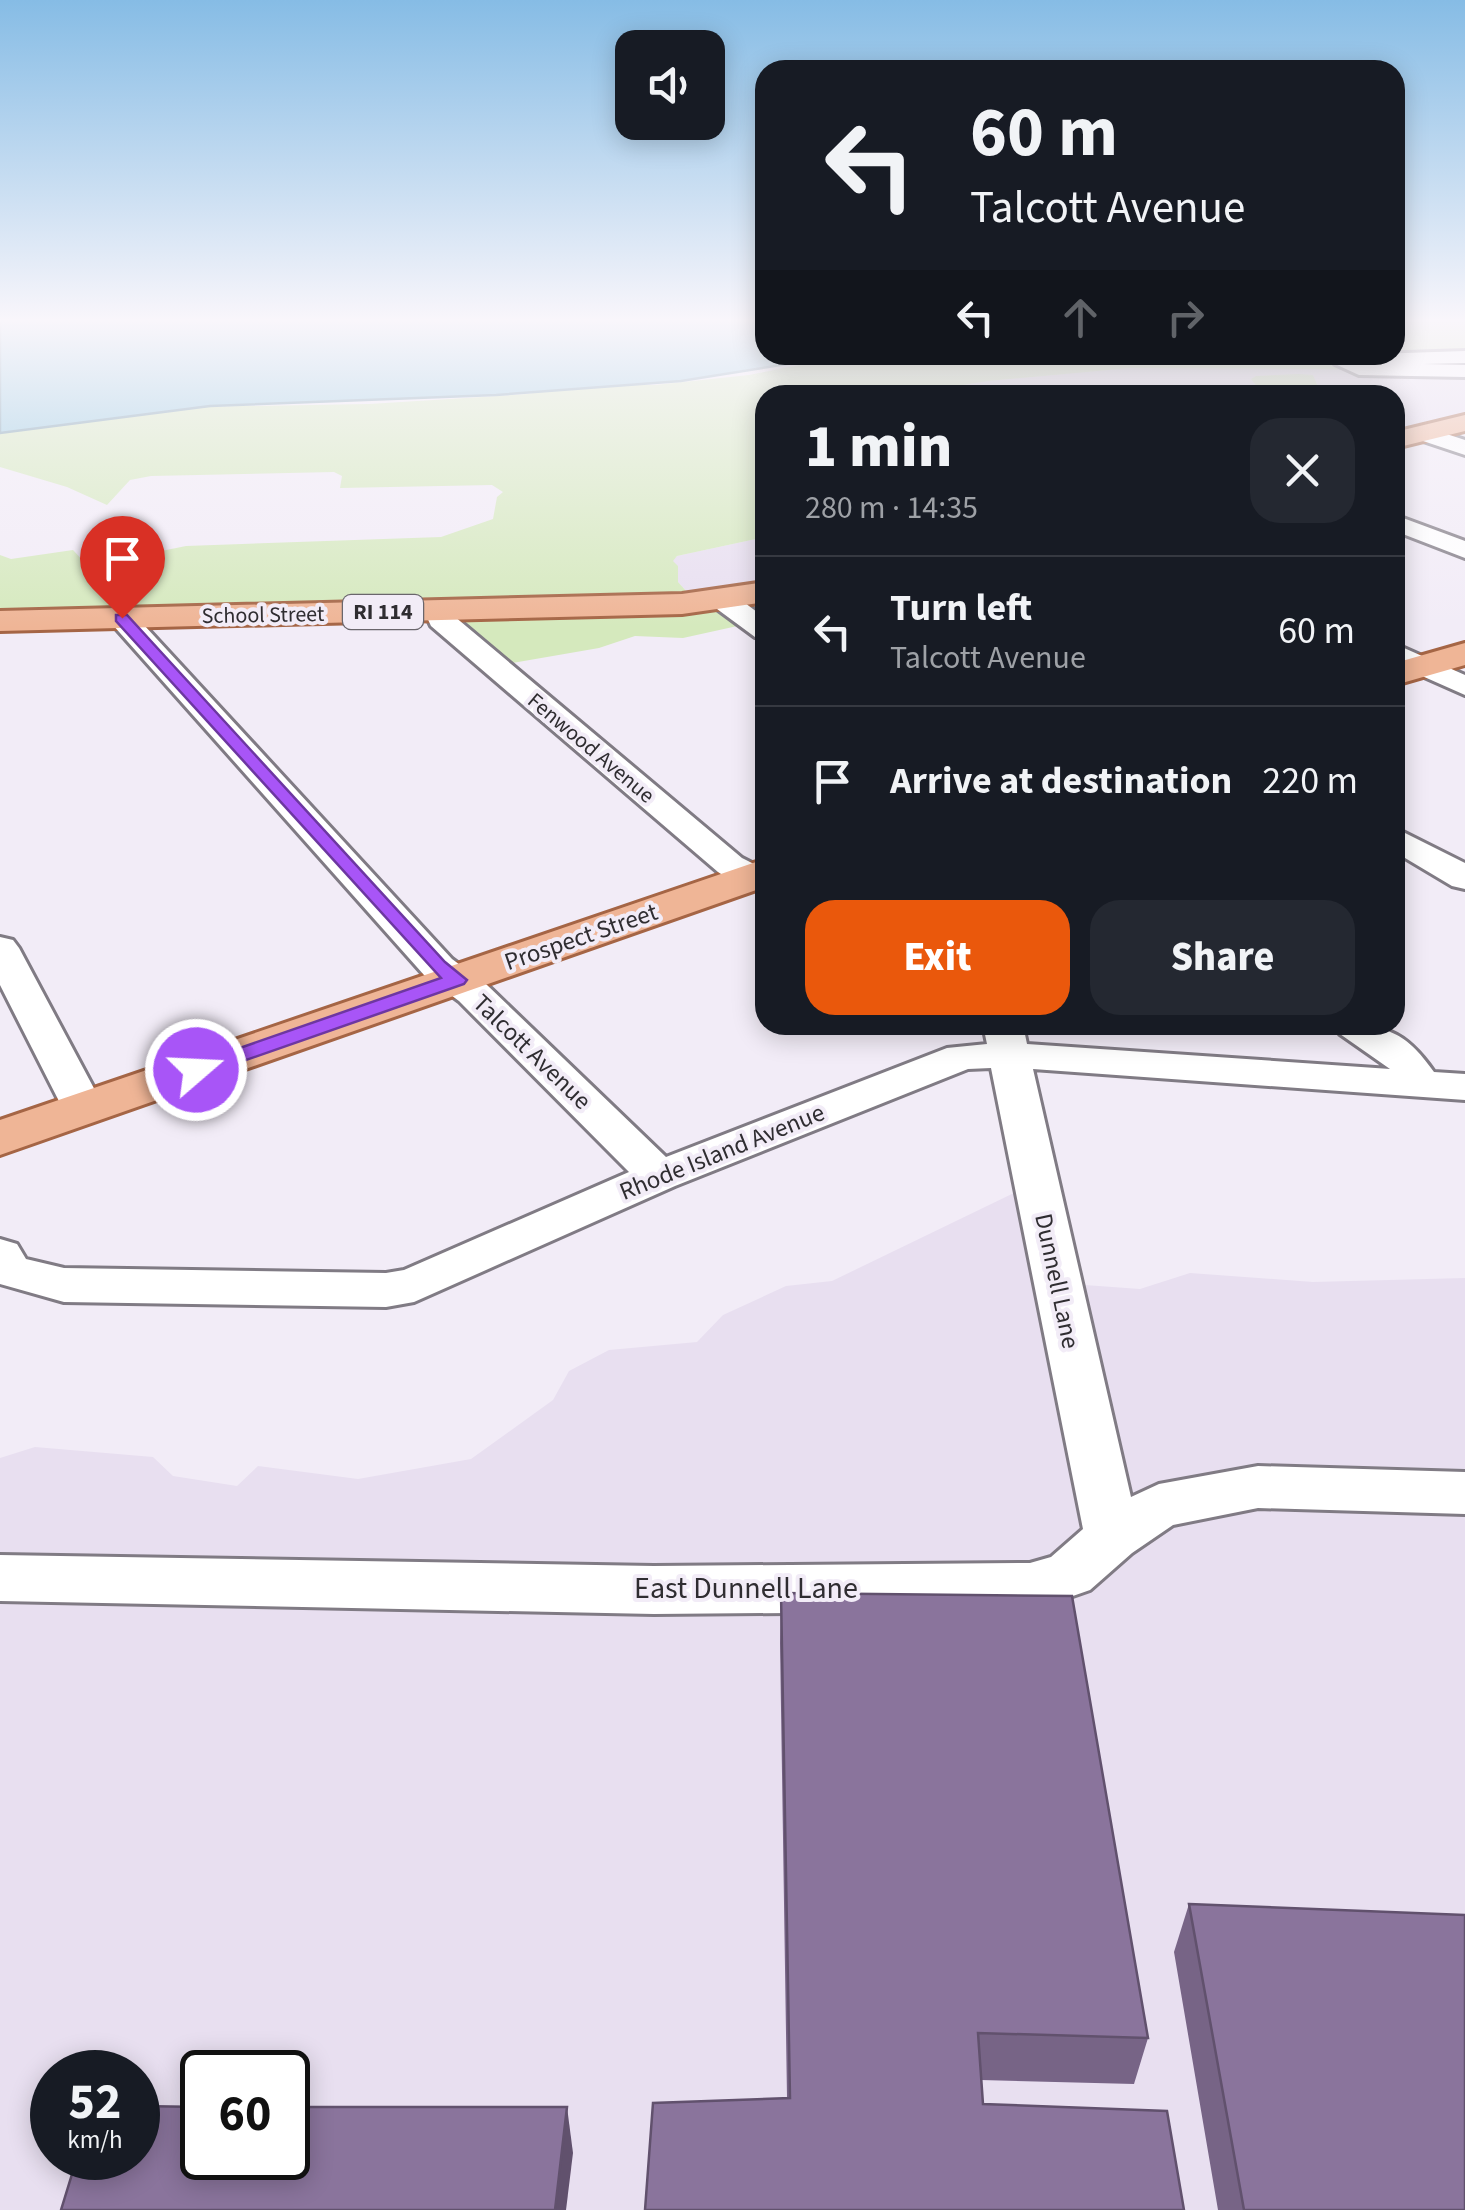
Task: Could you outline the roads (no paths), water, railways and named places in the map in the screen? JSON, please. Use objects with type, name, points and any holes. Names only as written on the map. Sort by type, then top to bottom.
[{"type":"main road","points":[[1408,436],[1465,423]]},
{"type":"main road","name":"School Street","points":[[0,621],[438,611],[722,600],[755,594]]},
{"type":"main road","points":[[1405,664],[1465,654]]},
{"type":"main road","name":"Prospect Street","points":[[0,1138],[755,876]]},
{"type":"street","points":[[1408,436],[1465,448]]},
{"type":"street","points":[[1405,526],[1465,550]]},
{"type":"street","points":[[722,600],[755,624]]},
{"type":"street","name":"Fenwood Avenue","points":[[438,611],[441,620],[730,865],[755,874]]},
{"type":"street","name":"Talcott Avenue","points":[[122,618],[438,967],[457,980],[659,1176]]},
{"type":"street","points":[[1405,664],[1465,686]]},
{"type":"street","points":[[1405,844],[1465,878]]},
{"type":"street","points":[[0,948],[84,1109]]},
{"type":"street","points":[[1369,1035],[1405,1060],[1420,1084]]},
{"type":"street","name":"Rhode Island Avenue","points":[[0,1255],[10,1271],[36,1281],[64,1284],[386,1290],[414,1285],[659,1176],[1006,1040],[1465,1087]]},
{"type":"street","name":"Dunnell Lane","points":[[1006,1040],[1112,1538]]},
{"type":"street","name":"East Dunnell Lane","points":[[0,1578],[654,1590],[1030,1587],[1070,1574],[1112,1538],[1159,1506],[1258,1487],[1465,1492]]},
{"type":"water","points":[[0,421],[92,421],[0,433]]}]
